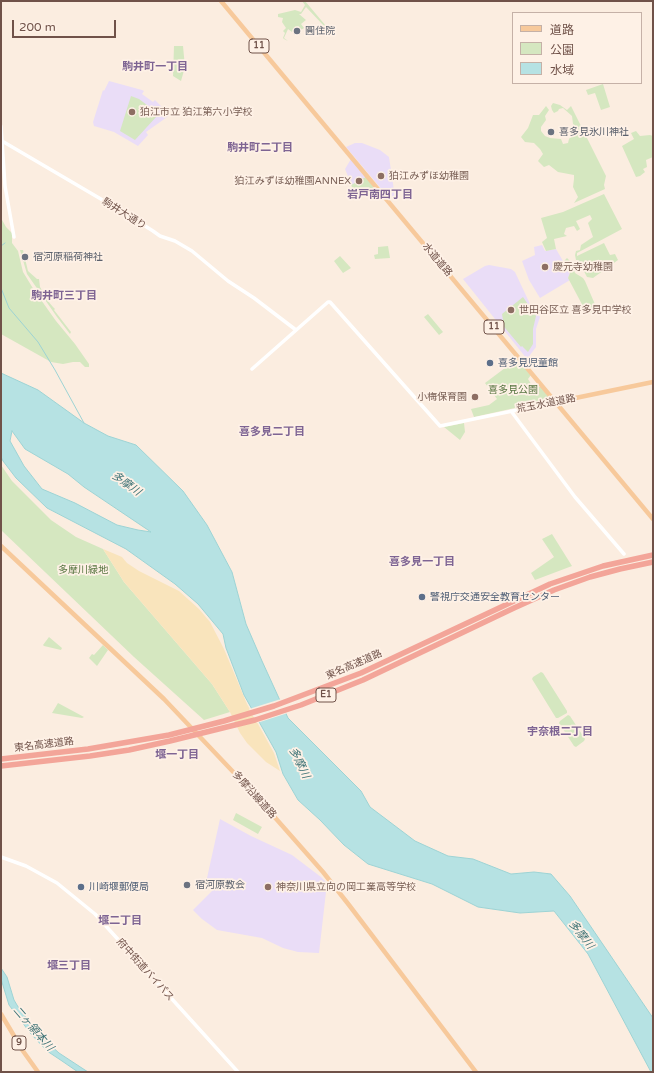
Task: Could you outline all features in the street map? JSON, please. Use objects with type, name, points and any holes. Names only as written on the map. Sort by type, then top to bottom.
[{"type":"highway","name":"東名高速道路","points":[[1,759],[88,749],[169,735],[274,706],[361,673],[550,584],[603,566],[653,555]]},
{"type":"highway","name":"東名高速道路","points":[[1,766],[130,750],[255,720],[301,705],[363,680],[554,590],[601,574],[653,562]]},
{"type":"main road","name":"水道道路","points":[[221,1],[653,519]]},
{"type":"main road","name":"荒玉水道道路","points":[[556,402],[653,382]]},
{"type":"main road","name":"多摩沿線道路","points":[[1,546],[164,699],[256,796],[323,872],[476,1072]]},
{"type":"main road","name":"9","points":[[1,1014],[38,1072]]},
{"type":"street","points":[[1,126],[5,186],[14,237]]},
{"type":"street","name":"駒井大通り","points":[[2,141],[160,236],[175,241],[186,248],[228,281],[282,318],[296,330]]},
{"type":"street","name":"荒玉水道道路","points":[[296,330],[330,302],[440,426],[556,402]]},
{"type":"street","points":[[252,369],[296,330]]},
{"type":"street","points":[[511,411],[575,497],[624,554]]},
{"type":"street","name":"府中街道バイパス","points":[[1,857],[26,866],[43,875],[66,890],[95,914],[238,1072]]},
{"type":"shaded area","name":"狛江市立 狛江第六小学校","points":[[109,81],[144,91],[142,94],[153,102],[155,100],[170,115],[146,132],[148,135],[138,146],[114,132],[94,126],[93,122],[103,90],[104,91]]},
{"type":"shaded area","name":"狛江みずほ幼稚園","points":[[355,143],[362,143],[380,150],[389,157],[395,197],[389,198],[346,147]]},
{"type":"shaded area","name":"狛江みずほ幼稚園ANNEX","points":[[351,159],[378,193],[357,198],[345,169]]},
{"type":"shaded area","name":"慶元寺幼稚園","points":[[542,245],[545,251],[556,249],[570,273],[568,278],[570,280],[540,298],[529,280],[522,261],[535,255],[534,247]]},
{"type":"shaded area","name":"世田谷区立 喜多見中学校","points":[[489,265],[511,269],[515,272],[530,304],[540,317],[536,329],[536,347],[527,359],[463,279]]},
{"type":"shaded area","name":"神奈川県立向の岡工業高等学校","points":[[220,819],[251,836],[292,855],[327,883],[319,953],[298,952],[283,948],[262,938],[217,930],[193,910],[212,891],[207,878]]},
{"type":"green space","points":[[302,1],[305,1],[326,26],[325,27],[306,7],[301,14],[299,14],[306,20],[301,24],[304,28],[301,30],[298,26],[292,32],[288,29],[284,38],[288,41],[283,38],[285,33],[283,31],[286,28],[282,22],[283,18],[278,17],[278,14],[295,10],[301,12],[305,5]]},
{"type":"green space","points":[[174,46],[183,46],[185,67],[181,81],[173,76]]},
{"type":"green space","points":[[603,84],[610,107],[601,110],[595,93],[588,95],[586,90]]},
{"type":"green space","points":[[131,96],[139,99],[147,105],[157,116],[135,140],[120,131]]},
{"type":"green space","points":[[553,103],[560,105],[567,110],[571,106],[606,176],[604,185],[605,189],[574,203],[578,197],[573,187],[574,175],[558,172],[549,165],[544,167],[538,161],[543,154],[540,149],[534,143],[525,142],[521,137],[528,128],[533,115],[539,115],[546,106],[549,110],[545,116],[546,120],[541,127],[541,131],[545,136],[550,138],[561,139],[563,144],[568,143],[569,139],[576,131],[572,116],[563,108],[554,113],[551,106]]},
{"type":"green space","points":[[636,131],[640,136],[653,136],[653,157],[646,160],[647,167],[643,169],[645,172],[636,177],[622,146],[634,139],[631,133]]},
{"type":"green space","points":[[366,177],[378,193],[357,198],[351,185]]},
{"type":"green space","points":[[604,194],[622,229],[577,253],[577,256],[604,243],[610,255],[615,254],[618,260],[593,278],[587,277],[578,260],[576,260],[575,255],[576,251],[580,250],[581,245],[593,237],[588,223],[592,219],[590,215],[576,221],[580,229],[577,231],[574,226],[566,228],[564,234],[567,236],[554,239],[556,249],[546,251],[542,242],[547,238],[541,218],[563,212]]},
{"type":"green space","points":[[1,218],[6,227],[12,233],[12,243],[18,251],[23,272],[56,321],[89,364],[89,367],[85,367],[80,362],[63,364],[51,362],[1,334]]},
{"type":"green space","points":[[388,246],[390,258],[375,259],[374,255],[378,254],[378,247]]},
{"type":"green space","points":[[20,250],[23,250],[28,271],[39,279],[40,287],[43,292],[42,294],[55,309],[54,310],[71,332],[70,334],[27,274]]},
{"type":"green space","points":[[340,256],[351,268],[343,273],[334,261]]},
{"type":"green space","points":[[567,258],[570,261],[575,273],[585,281],[597,309],[590,313],[585,310],[568,278],[570,273],[564,261]]},
{"type":"green space","points":[[523,297],[536,316],[533,329],[533,344],[528,352],[522,346],[521,347],[500,322],[503,320],[502,314]]},
{"type":"green space","points":[[428,314],[443,332],[439,335],[424,317]]},
{"type":"green space","name":"喜多見公園","points":[[517,359],[531,375],[528,379],[533,387],[541,387],[551,400],[474,417],[471,409],[489,405],[497,399],[485,383]]},
{"type":"green space","points":[[464,423],[465,432],[460,440],[444,427]]},
{"type":"green space","name":"多摩川緑地","points":[[1,465],[12,481],[51,520],[76,537],[103,549],[124,582],[212,684],[230,712],[204,720],[134,657],[1,530]]},
{"type":"green space","points":[[552,534],[572,566],[535,580],[531,573],[554,557],[542,539]]},
{"type":"green space","points":[[49,637],[62,648],[61,650],[43,645]]},
{"type":"green space","points":[[103,645],[108,650],[97,666],[89,658],[92,654],[94,655]]},
{"type":"green space","points":[[541,672],[567,711],[567,713],[558,718],[556,718],[532,679]]},
{"type":"green space","points":[[58,703],[84,717],[82,718],[52,713]]},
{"type":"green space","points":[[568,715],[585,739],[576,747],[559,723]]},
{"type":"green space","points":[[236,813],[262,827],[258,834],[233,820]]},
{"type":"sand","points":[[103,549],[122,557],[127,563],[139,571],[179,591],[199,609],[210,622],[224,649],[247,704],[274,753],[280,771],[266,762],[247,743],[212,684],[124,582]]},
{"type":"water","name":"多摩川","points":[[1,373],[38,390],[84,423],[108,436],[136,445],[183,491],[207,525],[232,572],[246,624],[288,718],[361,791],[370,807],[415,841],[448,856],[473,859],[511,874],[534,872],[551,874],[570,896],[653,1018],[653,1072],[651,1072],[588,954],[554,911],[520,913],[478,907],[432,884],[368,864],[344,845],[298,800],[283,774],[276,752],[244,695],[226,648],[223,634],[198,604],[175,584],[126,549],[47,508],[16,478],[1,457]],"holes":[[[12,431],[25,449],[68,474],[84,487],[151,532],[117,525],[75,503],[42,489],[24,466],[10,441]]]},
{"type":"water","name":"二ヶ領本川","points":[[1,968],[7,977],[14,1000],[37,1031],[59,1053],[88,1072],[78,1072],[47,1051],[31,1034],[9,1005],[1,979]]},
{"type":"pier","points":[[281,699],[288,713],[257,723],[249,709]]},
{"type":"waterway","points":[[1,246],[5,243]]},
{"type":"waterway","points":[[1,288],[9,308],[38,342],[84,423]]},
{"type":"place","name":"圓住院","points":[[297,31]]},
{"type":"place","name":"狛江市立 狛江第六小学校","points":[[132,112]]},
{"type":"place","name":"喜多見氷川神社","points":[[551,132]]},
{"type":"place","name":"狛江みずほ幼稚園","points":[[381,176]]},
{"type":"place","name":"狛江みずほ幼稚園ANNEX","points":[[359,181]]},
{"type":"place","name":"宿河原稲荷神社","points":[[25,257]]},
{"type":"place","name":"慶元寺幼稚園","points":[[545,267]]},
{"type":"place","name":"世田谷区立 喜多見中学校","points":[[511,310]]},
{"type":"place","name":"喜多見児童館","points":[[490,363]]},
{"type":"place","name":"小梅保育園","points":[[475,397]]},
{"type":"place","name":"警視庁交通安全教育センター","points":[[422,597]]},
{"type":"place","name":"宿河原教会","points":[[187,885]]},
{"type":"place","name":"川崎堰郵便局","points":[[81,887]]},
{"type":"place","name":"神奈川県立向の岡工業高等学校","points":[[268,887]]},
{"type":"district","name":"駒井町一丁目","points":[[155,67]]},
{"type":"district","name":"駒井町二丁目","points":[[260,148]]},
{"type":"district","name":"岩戸南四丁目","points":[[380,195]]},
{"type":"district","name":"駒井町三丁目","points":[[64,296]]},
{"type":"district","name":"喜多見二丁目","points":[[272,432]]},
{"type":"district","name":"喜多見一丁目","points":[[422,562]]},
{"type":"district","name":"宇奈根二丁目","points":[[560,732]]},
{"type":"district","name":"堰一丁目","points":[[177,755]]},
{"type":"district","name":"堰二丁目","points":[[120,921]]},
{"type":"district","name":"堰三丁目","points":[[69,966]]}]
